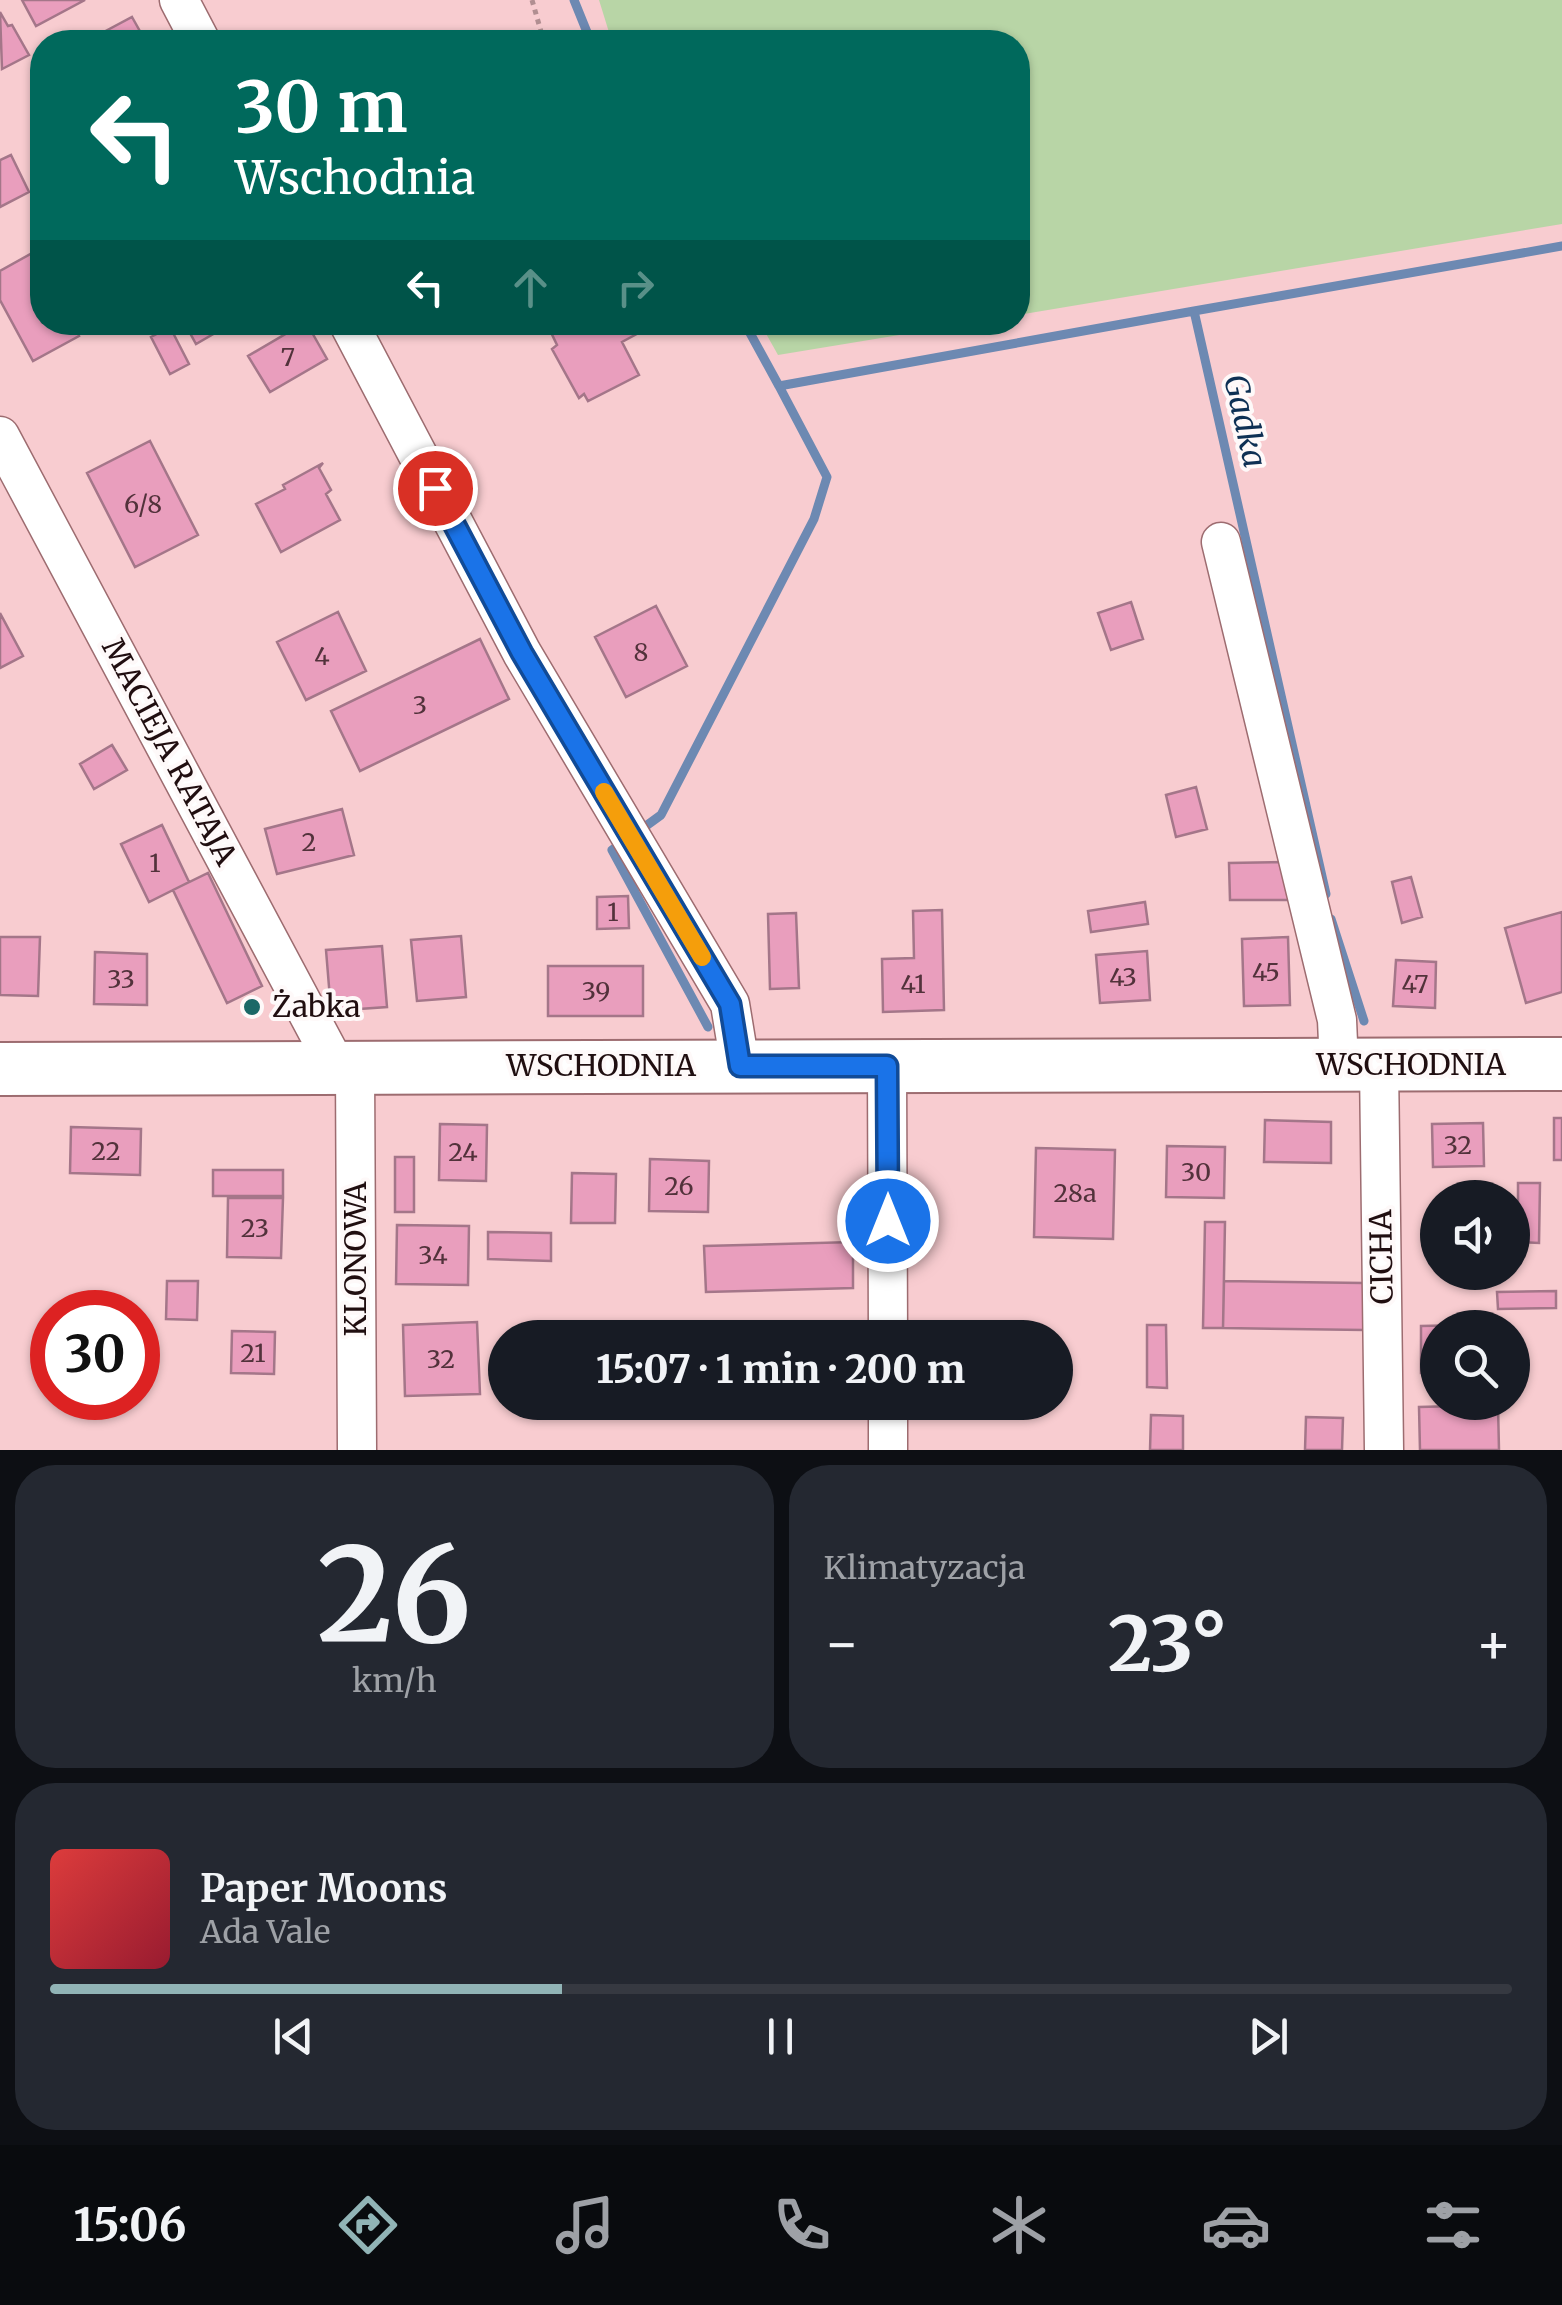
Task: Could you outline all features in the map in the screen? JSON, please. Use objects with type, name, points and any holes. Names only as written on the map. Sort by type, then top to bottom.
[{"type":"street","points":[[179,0],[195,30]]},
{"type":"street","points":[[355,335],[522,653],[730,1004],[740,1066]]},
{"type":"street","name":"MACIEJA RATAJA","points":[[0,436],[346,1068]]},
{"type":"street","name":"CICHA","points":[[1221,542],[1337,1020],[1359,1065],[1384,1450]]},
{"type":"street","name":"WSCHODNIA","points":[[0,1069],[1562,1064]]},
{"type":"street","points":[[887,1066],[888,1320]]},
{"type":"street","name":"KLONOWA","points":[[346,1068],[358,1450]]},
{"type":"street","points":[[888,1420],[888,1450]]},
{"type":"path","points":[[532,0],[541,30]]},
{"type":"green space","points":[[599,0],[1562,0],[1562,224],[1030,313],[1030,30],[608,30]]},
{"type":"green space","points":[[767,335],[899,335],[778,355]]},
{"type":"building","points":[[22,0],[85,0],[36,26]]},
{"type":"building","points":[[0,12],[29,55],[2,69]]},
{"type":"building","points":[[132,17],[139,30],[108,30]]},
{"type":"building","points":[[11,155],[29,192],[0,207],[0,160]]},
{"type":"building","points":[[30,254],[30,335],[79,336],[33,361],[0,300],[0,271]]},
{"type":"building","points":[[174,335],[189,364],[170,374],[151,337]]},
{"type":"building","points":[[191,335],[212,335],[196,344]]},
{"type":"building","points":[[284,335],[313,335],[327,359],[270,392],[248,356]]},
{"type":"building","points":[[552,335],[635,335],[622,342],[639,375],[588,401],[584,394],[579,398],[552,349],[557,345]]},
{"type":"building","points":[[150,441],[198,535],[135,567],[87,473]]},
{"type":"building","points":[[323,463],[319,468],[331,490],[326,494],[340,520],[281,552],[256,504]]},
{"type":"building","points":[[1131,602],[1143,639],[1111,650],[1098,613]]},
{"type":"building","points":[[656,606],[687,666],[626,697],[595,637]]},
{"type":"building","points":[[338,612],[366,671],[306,700],[277,642]]},
{"type":"building","points":[[0,613],[23,656],[0,668]]},
{"type":"building","points":[[480,639],[509,699],[360,771],[331,711]]},
{"type":"building","points":[[112,745],[127,770],[94,789],[80,764]]},
{"type":"building","points":[[1196,787],[1207,829],[1176,837],[1166,795]]},
{"type":"building","points":[[342,809],[354,855],[277,874],[265,829]]},
{"type":"building","points":[[162,825],[189,882],[149,902],[121,844]]},
{"type":"building","points":[[1289,862],[1289,900],[1230,900],[1229,863]]},
{"type":"building","points":[[208,873],[262,986],[227,1003],[173,890]]},
{"type":"building","points":[[1411,877],[1422,917],[1402,923],[1392,882]]},
{"type":"building","points":[[628,896],[629,928],[597,929],[597,897]]},
{"type":"building","points":[[1145,902],[1148,924],[1091,932],[1088,911]]},
{"type":"building","points":[[942,910],[944,1010],[883,1012],[882,959],[914,958],[913,911]]},
{"type":"building","points":[[1562,912],[1562,992],[1526,1003],[1505,928]]},
{"type":"building","points":[[796,913],[799,988],[770,989],[768,914]]},
{"type":"building","points":[[461,936],[466,997],[417,1001],[411,940]]},
{"type":"building","points":[[0,937],[40,937],[38,996],[0,995]]},
{"type":"building","points":[[1288,937],[1290,1005],[1244,1006],[1242,939]]},
{"type":"building","points":[[382,946],[387,1007],[331,1011],[326,950]]},
{"type":"building","points":[[1147,951],[1150,1000],[1100,1003],[1096,955]]},
{"type":"building","points":[[95,952],[147,954],[147,1005],[94,1004]]},
{"type":"building","points":[[1396,960],[1436,962],[1435,1008],[1393,1006]]},
{"type":"building","points":[[548,966],[643,966],[643,1016],[548,1016]]},
{"type":"building","points":[[1554,1118],[1562,1118],[1562,1160],[1554,1160]]},
{"type":"building","points":[[1265,1120],[1331,1122],[1331,1163],[1264,1162]]},
{"type":"building","points":[[1483,1123],[1484,1166],[1433,1167],[1432,1124]]},
{"type":"building","points":[[440,1124],[487,1125],[486,1181],[439,1180]]},
{"type":"building","points":[[71,1127],[141,1129],[140,1175],[70,1173]]},
{"type":"building","points":[[1167,1146],[1225,1147],[1224,1198],[1166,1197]]},
{"type":"building","points":[[1036,1148],[1115,1150],[1113,1239],[1034,1237]]},
{"type":"building","points":[[395,1157],[414,1157],[414,1212],[395,1212]]},
{"type":"building","points":[[650,1159],[709,1161],[708,1212],[649,1211]]},
{"type":"building","points":[[213,1170],[283,1170],[283,1196],[213,1196]]},
{"type":"building","points":[[572,1173],[616,1174],[615,1223],[571,1223]]},
{"type":"building","points":[[1530,1183],[1540,1183],[1539,1243],[1530,1243]]},
{"type":"building","points":[[228,1198],[283,1198],[281,1258],[227,1257]]},
{"type":"building","points":[[1205,1222],[1225,1222],[1223,1328],[1203,1328]]},
{"type":"building","points":[[397,1225],[469,1226],[468,1285],[396,1284]]},
{"type":"building","points":[[488,1232],[551,1233],[551,1261],[488,1259]]},
{"type":"building","points":[[853,1242],[853,1288],[706,1292],[704,1246]]},
{"type":"building","points":[[167,1281],[198,1281],[197,1320],[166,1319]]},
{"type":"building","points":[[1224,1281],[1363,1283],[1364,1330],[1223,1328]]},
{"type":"building","points":[[1556,1291],[1556,1308],[1498,1309],[1497,1292]]},
{"type":"building","points":[[477,1322],[480,1394],[405,1396],[403,1325]]},
{"type":"building","points":[[1147,1325],[1166,1325],[1167,1388],[1147,1387]]},
{"type":"building","points":[[232,1331],[275,1332],[274,1374],[231,1373]]},
{"type":"building","points":[[1419,1407],[1420,1420],[1498,1420],[1499,1450],[1420,1450]]},
{"type":"building","points":[[1151,1415],[1183,1416],[1183,1450],[1150,1450]]},
{"type":"building","points":[[1306,1417],[1343,1418],[1342,1450],[1305,1450]]},
{"type":"waterway","name":"Gadka","points":[[574,0],[586,30]]},
{"type":"waterway","points":[[1194,311],[1562,246]]},
{"type":"waterway","name":"Gadka","points":[[751,335],[779,386],[1194,311],[1326,894]]},
{"type":"waterway","points":[[639,831],[661,815],[814,519],[827,477],[779,386]]},
{"type":"waterway","points":[[622,843],[612,850],[708,1027]]},
{"type":"waterway","name":"Gadka","points":[[1331,919],[1364,1021]]},
{"type":"slow traffic","points":[[604,792],[702,957]]},
{"type":"place","name":"Żabka","points":[[252,1007]]},
{"type":"route","points":[[435,488],[522,653],[730,1004],[740,1066],[887,1066],[888,1221]]}]
